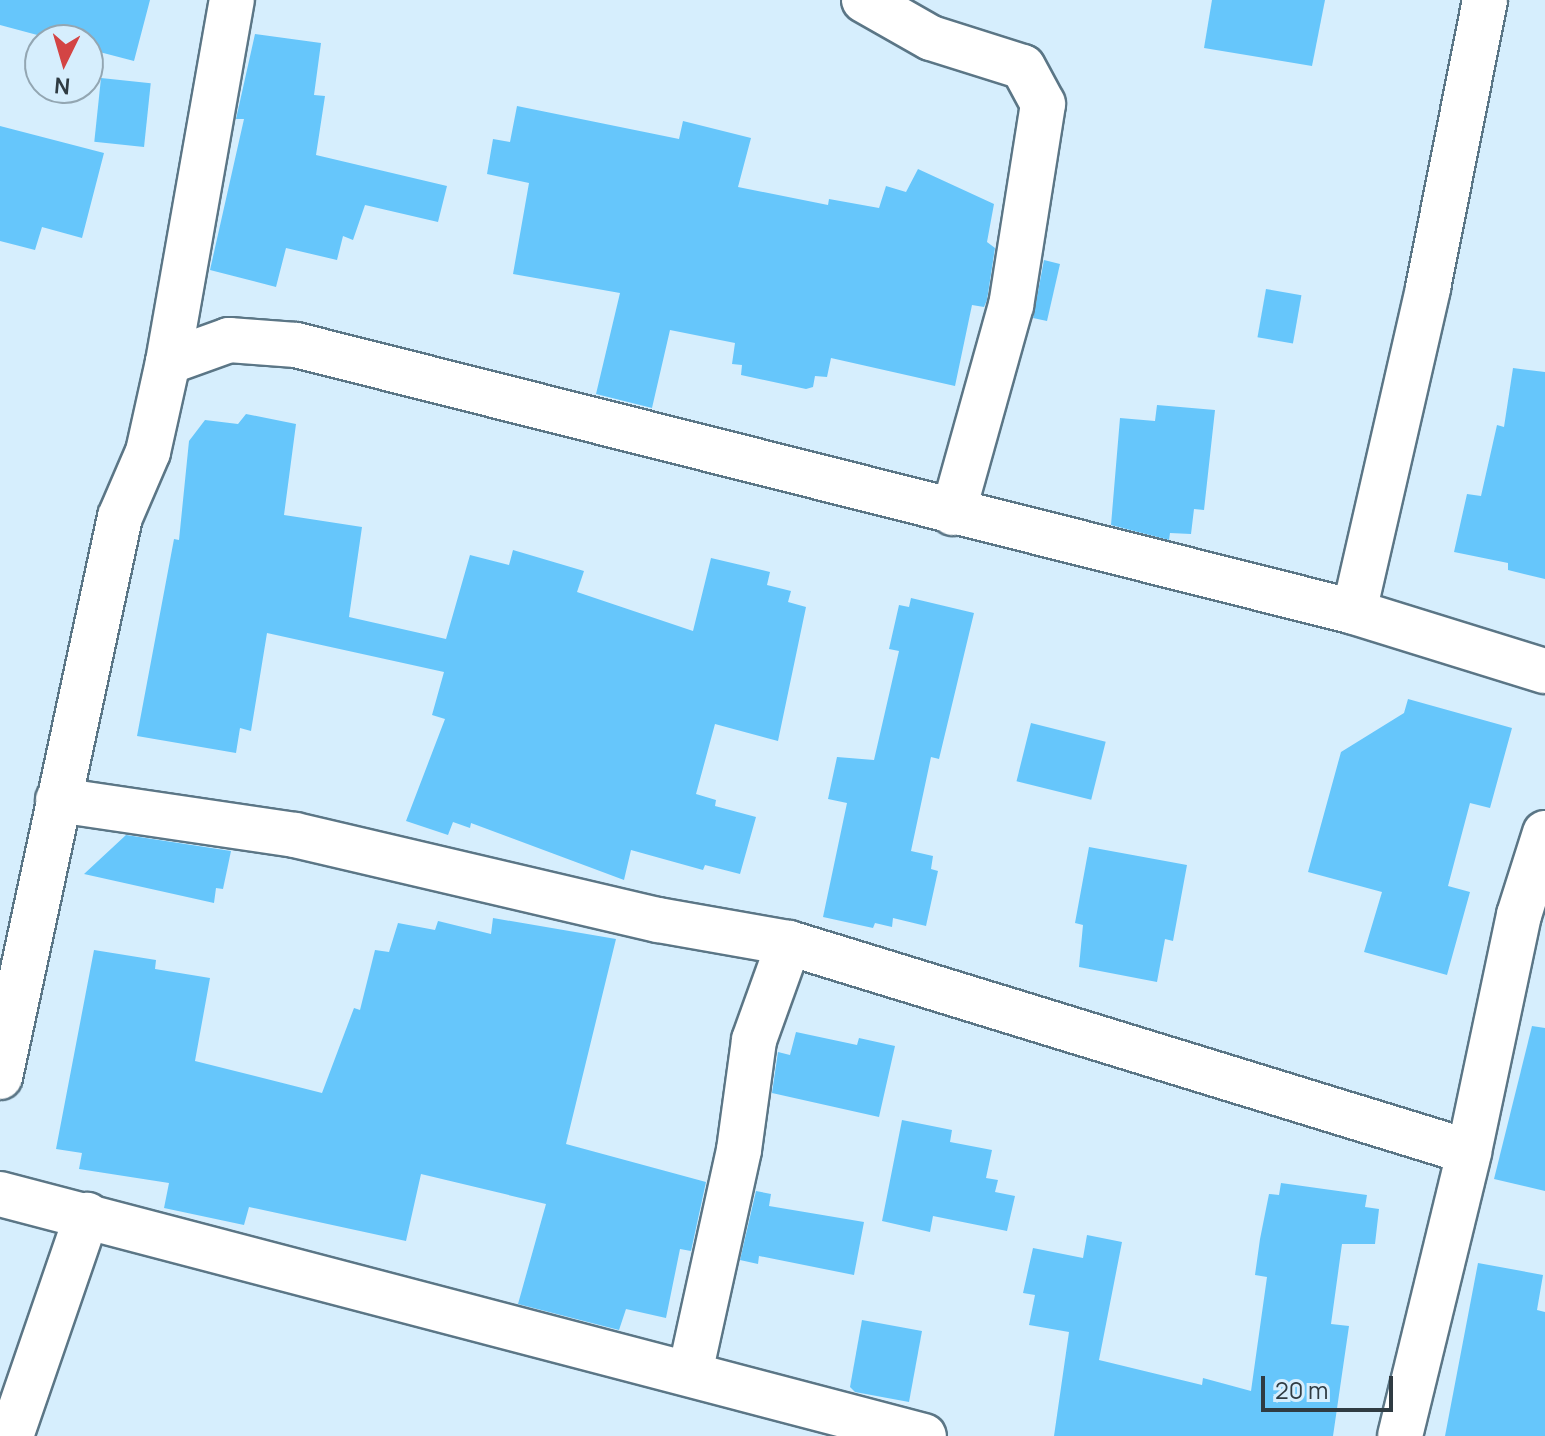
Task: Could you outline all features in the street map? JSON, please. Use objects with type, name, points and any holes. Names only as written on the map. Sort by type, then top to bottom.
[{"type":"street","points":[[0,1077],[58,800],[85,697],[120,517],[148,452],[168,362],[232,0]]},
{"type":"street","points":[[864,0],[931,38],[1023,67],[1043,104],[1011,305],[953,513]]},
{"type":"street","points":[[1354,612],[1425,303],[1485,0]]},
{"type":"street","points":[[168,362],[229,340],[296,345],[1354,612],[1545,671]]},
{"type":"street","points":[[58,800],[295,835],[658,920],[789,943],[1469,1152]]},
{"type":"street","points":[[1400,1436],[1469,1152],[1519,915],[1545,833]]},
{"type":"street","points":[[690,1373],[739,1150],[754,1040],[789,943]]},
{"type":"street","points":[[0,1194],[924,1436]]},
{"type":"street","points":[[11,1436],[87,1215]]},
{"type":"building","points":[[0,0],[150,0],[134,61],[104,53],[104,24],[24,24],[24,31],[0,25]]},
{"type":"building","points":[[1212,0],[1325,0],[1312,66],[1204,48]]},
{"type":"building","points":[[255,34],[321,43],[314,95],[325,96],[316,155],[447,186],[438,222],[365,205],[353,240],[343,236],[337,260],[286,248],[276,287],[210,270],[244,119],[236,119]]},
{"type":"building","points":[[104,78],[151,83],[144,147],[94,142],[98,104],[104,104]]},
{"type":"building","points":[[517,106],[679,139],[683,121],[751,138],[738,187],[828,205],[829,199],[879,208],[886,186],[906,192],[918,169],[994,204],[987,242],[995,248],[987,300],[984,307],[972,305],[955,386],[831,358],[827,377],[815,376],[813,387],[806,389],[741,375],[742,365],[732,364],[735,343],[670,330],[652,408],[596,394],[620,293],[513,274],[529,183],[487,174],[493,139],[510,142]]},
{"type":"building","points":[[0,126],[104,153],[82,238],[42,227],[35,250],[0,241]]},
{"type":"building","points":[[1044,260],[1060,264],[1047,321],[1033,318]]},
{"type":"building","points":[[1266,289],[1301,295],[1293,344],[1257,337]]},
{"type":"building","points":[[1513,368],[1545,372],[1545,579],[1508,570],[1508,563],[1454,552],[1467,494],[1481,496],[1497,425],[1504,427]]},
{"type":"building","points":[[1157,405],[1215,410],[1204,510],[1194,509],[1191,534],[1170,533],[1169,540],[1111,525],[1120,418],[1155,421]]},
{"type":"building","points":[[246,414],[296,424],[284,515],[362,527],[349,617],[446,639],[470,555],[509,565],[513,550],[584,571],[577,592],[693,631],[711,558],[770,572],[767,585],[791,591],[788,602],[806,607],[778,741],[715,724],[696,794],[716,800],[715,806],[756,817],[740,874],[705,865],[703,870],[631,850],[624,880],[471,823],[470,828],[453,822],[448,835],[406,821],[445,719],[432,715],[444,672],[267,633],[251,731],[240,728],[236,753],[137,736],[174,539],[179,540],[189,441],[205,420],[238,424]]},
{"type":"building","points":[[911,598],[974,613],[939,759],[931,757],[911,851],[933,856],[931,869],[938,871],[926,926],[893,918],[892,927],[875,923],[873,928],[823,917],[847,803],[828,799],[837,757],[874,760],[899,651],[889,649],[899,605],[909,607]]},
{"type":"building","points":[[1408,699],[1512,728],[1490,808],[1470,803],[1448,886],[1470,892],[1447,975],[1364,952],[1382,892],[1308,872],[1341,752],[1404,713]]},
{"type":"building","points":[[1031,723],[1106,742],[1091,800],[1016,781]]},
{"type":"building","points":[[126,835],[231,851],[223,889],[216,888],[214,903],[84,874]]},
{"type":"building","points":[[1089,847],[1187,865],[1173,941],[1165,939],[1157,982],[1079,967],[1083,925],[1075,923]]},
{"type":"building","points":[[493,918],[616,939],[566,1144],[706,1182],[691,1251],[680,1249],[666,1318],[626,1309],[619,1330],[518,1304],[546,1204],[421,1174],[406,1241],[249,1207],[244,1225],[164,1208],[169,1183],[79,1169],[82,1153],[56,1149],[94,950],[156,960],[155,969],[210,978],[195,1061],[322,1093],[354,1008],[360,1010],[375,950],[389,952],[398,923],[435,930],[438,921],[491,934]]},
{"type":"building","points":[[1532,1026],[1545,1028],[1545,1191],[1494,1179]]},
{"type":"building","points":[[796,1032],[857,1045],[859,1038],[895,1046],[879,1117],[772,1093],[778,1052],[790,1055]]},
{"type":"building","points":[[902,1120],[952,1130],[950,1142],[992,1150],[986,1178],[998,1180],[995,1192],[1015,1196],[1007,1231],[933,1216],[930,1232],[882,1221]]},
{"type":"building","points":[[1281,1183],[1367,1195],[1365,1207],[1379,1209],[1375,1244],[1342,1244],[1331,1324],[1349,1326],[1333,1436],[1054,1436],[1069,1332],[1029,1325],[1035,1295],[1023,1293],[1033,1248],[1083,1258],[1087,1235],[1122,1242],[1099,1360],[1202,1385],[1203,1378],[1251,1391],[1267,1277],[1255,1275],[1260,1239],[1269,1194],[1279,1195]]},
{"type":"building","points":[[756,1191],[771,1194],[769,1206],[864,1222],[854,1275],[759,1256],[758,1264],[740,1260]]},
{"type":"building","points":[[1478,1263],[1543,1275],[1537,1310],[1545,1312],[1545,1436],[1445,1436]]},
{"type":"building","points":[[862,1320],[922,1331],[909,1402],[855,1392],[850,1387]]}]
